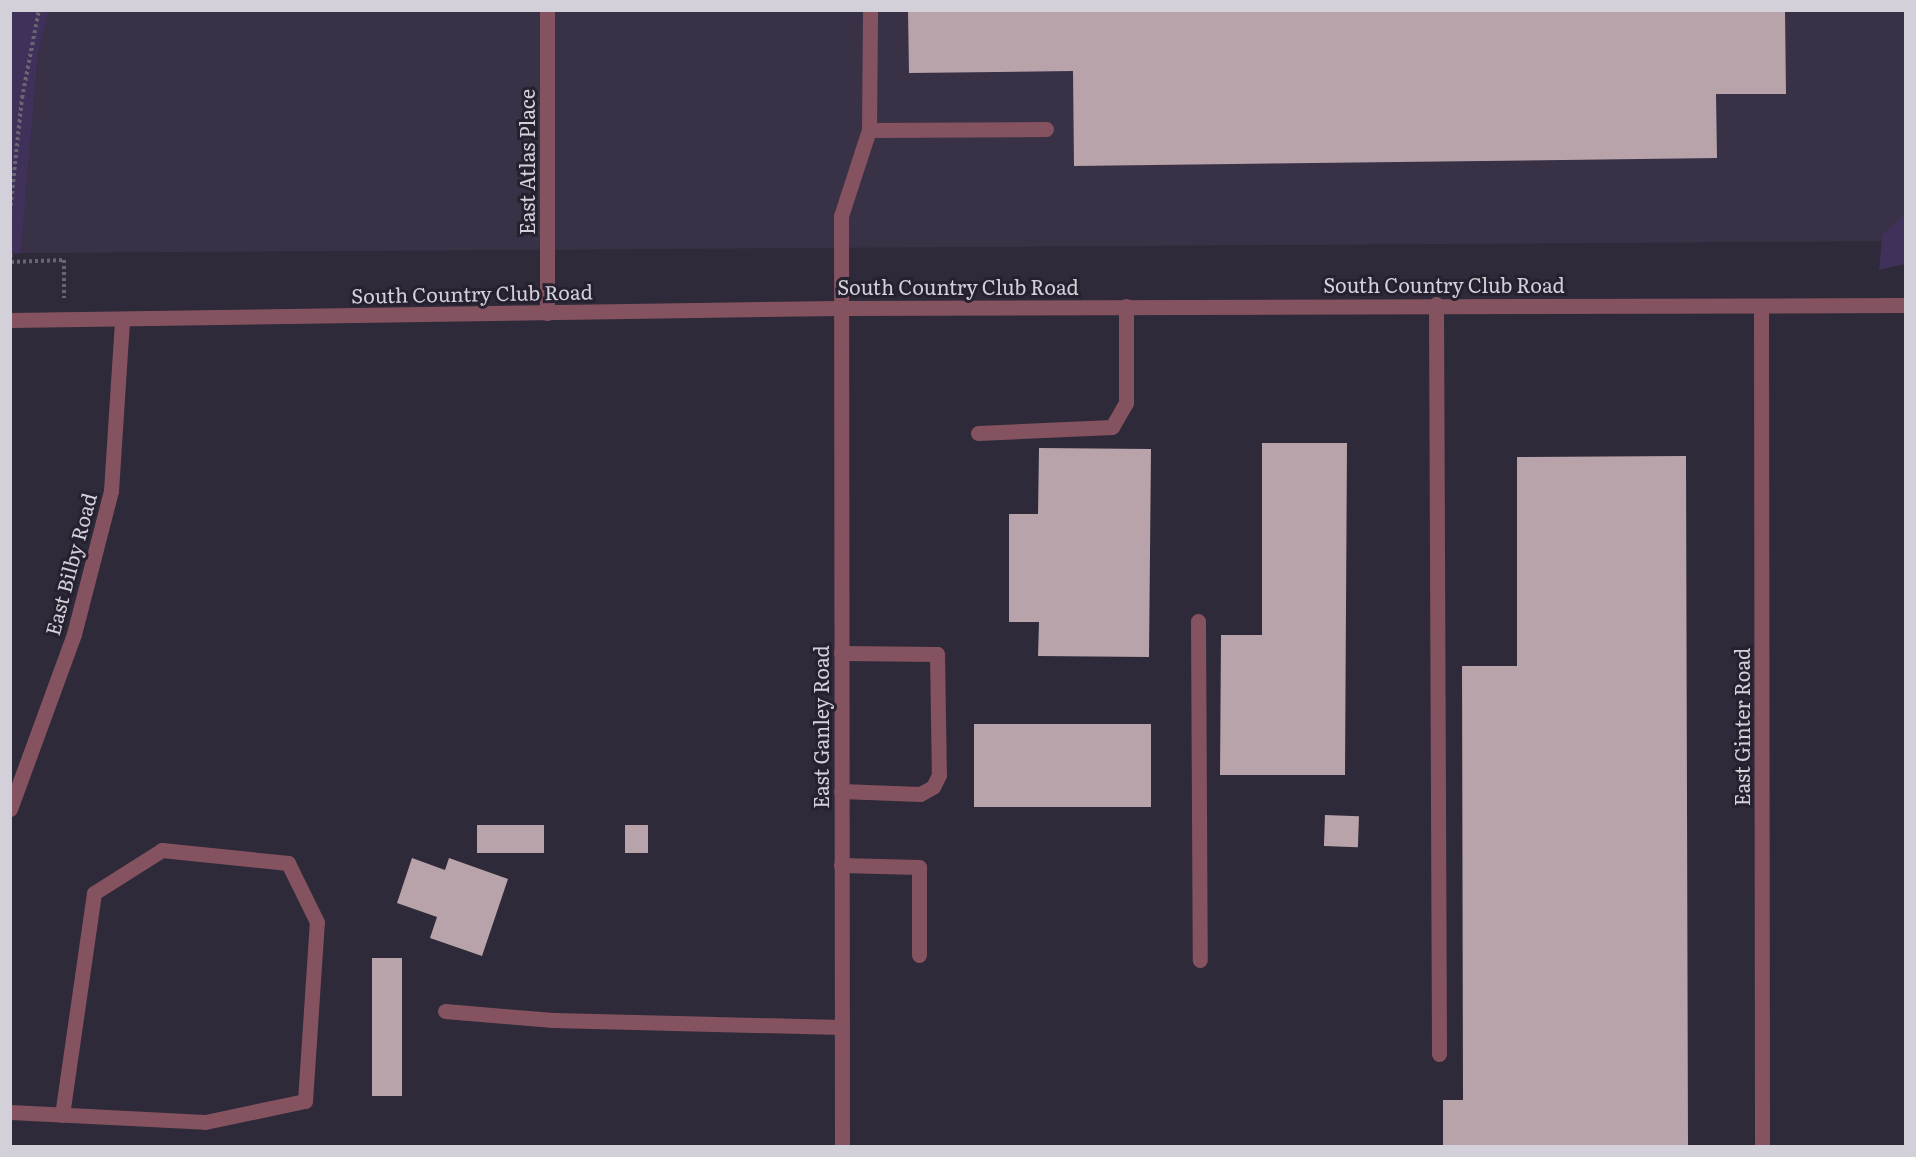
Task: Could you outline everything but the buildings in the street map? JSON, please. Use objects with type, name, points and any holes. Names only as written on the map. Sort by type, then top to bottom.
[{"type":"street","name":"East Atlas Place","points":[[547,10],[547,313]]},
{"type":"street","name":"East Ganley Road","points":[[842,1146],[840,216],[869,130],[870,10]]},
{"type":"street","points":[[869,130],[1046,129]]},
{"type":"street","name":"South Country Club Road","points":[[10,320],[840,308],[1436,304],[1761,308],[1905,305]]},
{"type":"street","points":[[1436,304],[1439,1054]]},
{"type":"street","points":[[978,433],[1112,427],[1126,403],[1126,306]]},
{"type":"street","name":"East Ginter Road","points":[[1761,308],[1762,1146]]},
{"type":"street","name":"East Bilby Road","points":[[10,809],[74,634],[111,491],[122,319]]},
{"type":"street","points":[[1198,621],[1200,960]]},
{"type":"street","points":[[840,653],[937,654],[939,775],[933,788],[920,794],[841,791]]},
{"type":"street","points":[[10,1112],[62,1115],[205,1122],[305,1101],[317,922],[288,863],[162,850],[94,893],[62,1115]]},
{"type":"street","points":[[841,866],[919,867],[918,955]]},
{"type":"street","points":[[446,1011],[565,1021],[842,1027]]},
{"type":"path","points":[[10,212],[22,98],[39,10]]},
{"type":"path","points":[[10,248],[11,262],[63,260],[64,319]]},
{"type":"shaded area","points":[[10,11],[49,11],[38,53],[21,253],[11,254]]},
{"type":"shaded area","points":[[49,11],[1905,11],[1905,241],[21,253],[38,53]]},
{"type":"shaded area","points":[[1905,214],[1905,264],[1879,270],[1882,235]]}]
